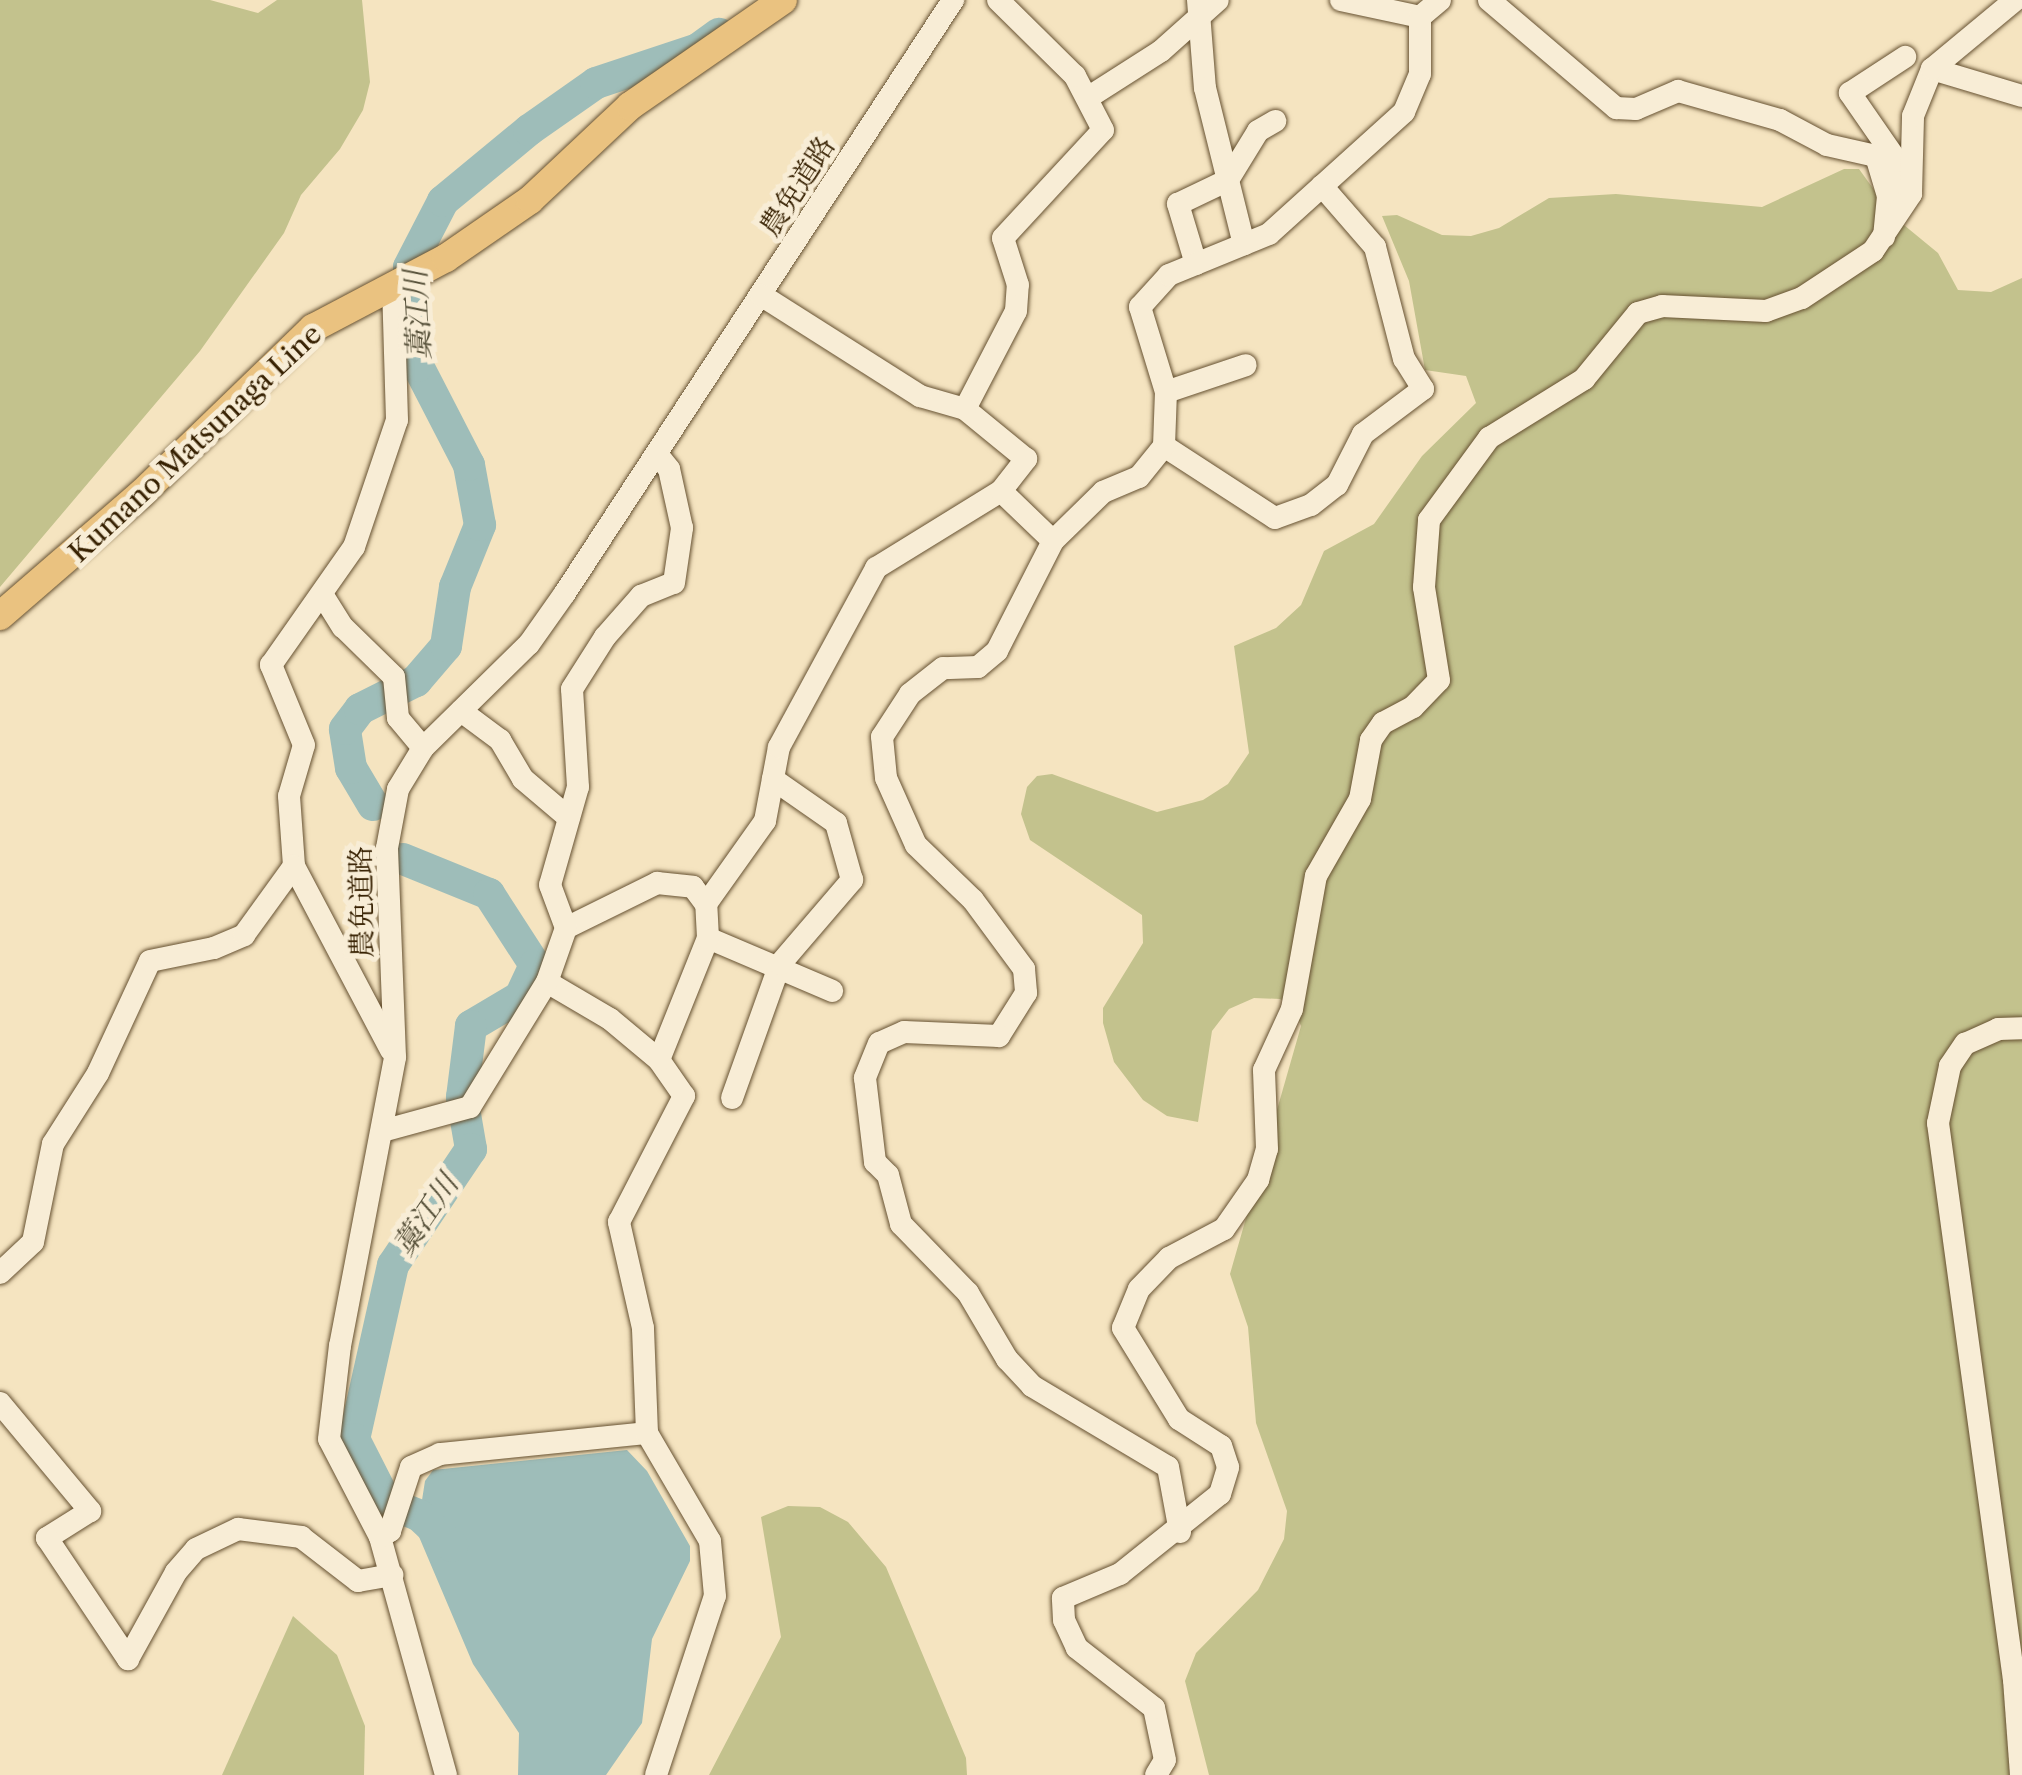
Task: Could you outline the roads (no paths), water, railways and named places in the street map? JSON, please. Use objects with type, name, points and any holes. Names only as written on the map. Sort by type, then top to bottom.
[{"type":"main road","name":"Kumano Matsunaga Line","points":[[0,616],[141,494],[313,328],[405,280],[530,200],[630,106],[784,0]]},
{"type":"street","name":"農免道路","points":[[446,1775],[380,1537],[330,1438],[340,1346],[386,1130],[395,1058],[387,848],[398,790],[424,748],[529,644],[953,0]]},
{"type":"street","points":[[965,409],[1016,311],[1018,285],[1003,238],[1103,130],[1088,97],[998,0]]},
{"type":"street","points":[[1341,0],[1420,17]]},
{"type":"street","points":[[1180,1532],[1168,1466],[1032,1386],[1007,1359],[968,1293],[901,1224],[888,1175],[875,1162],[865,1078],[879,1043],[904,1032],[998,1036],[1026,993],[1024,969],[983,914],[915,844],[886,778],[882,737],[910,694],[942,668],[978,667],[997,651],[1053,541],[1103,492],[1139,478],[1164,446],[1166,392],[1140,307],[1169,274],[1269,234],[1404,112],[1420,74],[1420,17],[1440,0]]},
{"type":"street","points":[[1488,0],[1616,108],[1636,109],[1678,91],[1780,120],[1827,145],[1876,156],[1888,196]]},
{"type":"street","points":[[1156,1775],[1165,1760],[1164,1734],[1154,1708],[1077,1648],[1064,1620],[1063,1598],[1120,1574],[1180,1532],[1220,1494],[1228,1467],[1221,1446],[1180,1419],[1122,1328],[1138,1289],[1169,1258],[1224,1229],[1258,1180],[1267,1149],[1264,1070],[1292,1009],[1316,876],[1360,799],[1372,740],[1383,724],[1414,707],[1439,680],[1422,546],[1442,494],[1506,422],[1584,379],[1638,313],[1662,306],[1766,311],[1802,298],[1884,238],[1911,194],[1913,116],[1932,69],[2010,2]]},
{"type":"street","points":[[1088,97],[1161,51],[1206,4]]},
{"type":"street","points":[[1206,4],[1206,88],[1244,244]]},
{"type":"street","points":[[1884,238],[1888,196],[1897,161],[1850,93],[1905,57]]},
{"type":"street","points":[[1932,69],[2022,96]]},
{"type":"street","points":[[1196,264],[1178,204],[1228,180],[1258,131],[1274,122]]},
{"type":"street","points":[[1164,446],[1275,518],[1311,505],[1337,485],[1363,434],[1422,388],[1404,359],[1374,247],[1322,186]]},
{"type":"street","points":[[395,1058],[294,866],[289,796],[304,745],[271,665],[354,546],[397,420],[405,280]]},
{"type":"street","points":[[706,904],[765,821],[778,747],[876,568],[1001,491],[1026,458],[965,409],[920,396],[761,295]]},
{"type":"street","points":[[1166,392],[1246,364]]},
{"type":"street","points":[[386,1130],[465,1108],[547,982],[566,928],[550,885],[578,788],[572,689],[641,596],[674,583],[682,528],[669,468],[657,454]]},
{"type":"street","points":[[1001,491],[1053,541]]},
{"type":"street","points":[[322,594],[343,626],[394,676],[398,718],[424,748]]},
{"type":"street","points":[[461,711],[500,740],[523,779],[569,818]]},
{"type":"street","points":[[732,1098],[780,964],[852,880],[836,823],[773,779]]},
{"type":"street","points":[[0,1272],[33,1242],[53,1144],[98,1073],[150,962],[214,948],[244,934],[294,866]]},
{"type":"street","points":[[566,928],[656,883],[693,887],[706,904],[708,938],[659,1060]]},
{"type":"street","points":[[708,938],[780,964],[832,991]]},
{"type":"street","points":[[547,982],[610,1019],[659,1060],[684,1096],[619,1222],[642,1328],[648,1433],[710,1540],[715,1596],[656,1775]]},
{"type":"street","points":[[2022,1028],[1998,1029],[1965,1044],[1950,1066],[1938,1123],[2014,1680],[2022,1775]]},
{"type":"street","points":[[0,1404],[90,1510],[47,1538],[128,1659],[176,1572],[196,1549],[238,1529],[301,1536],[358,1581],[392,1575]]},
{"type":"street","points":[[380,1537],[398,1509],[411,1467],[440,1454],[648,1433]]},
{"type":"water","points":[[627,1450],[647,1471],[690,1546],[690,1561],[652,1639],[642,1723],[606,1775],[518,1775],[519,1733],[473,1664],[417,1532],[425,1481],[433,1470]]},
{"type":"waterway","name":"藁江川","points":[[373,805],[351,768],[345,729],[360,709],[416,681],[446,646],[455,587],[480,525],[469,465],[418,366],[409,267],[443,201],[529,130],[596,83],[698,49],[719,34]]},
{"type":"waterway","name":"藁江川","points":[[403,859],[489,894],[535,965],[520,997],[471,1026],[462,1097],[471,1149],[393,1265],[354,1439],[386,1502],[420,1516],[452,1546]]}]
